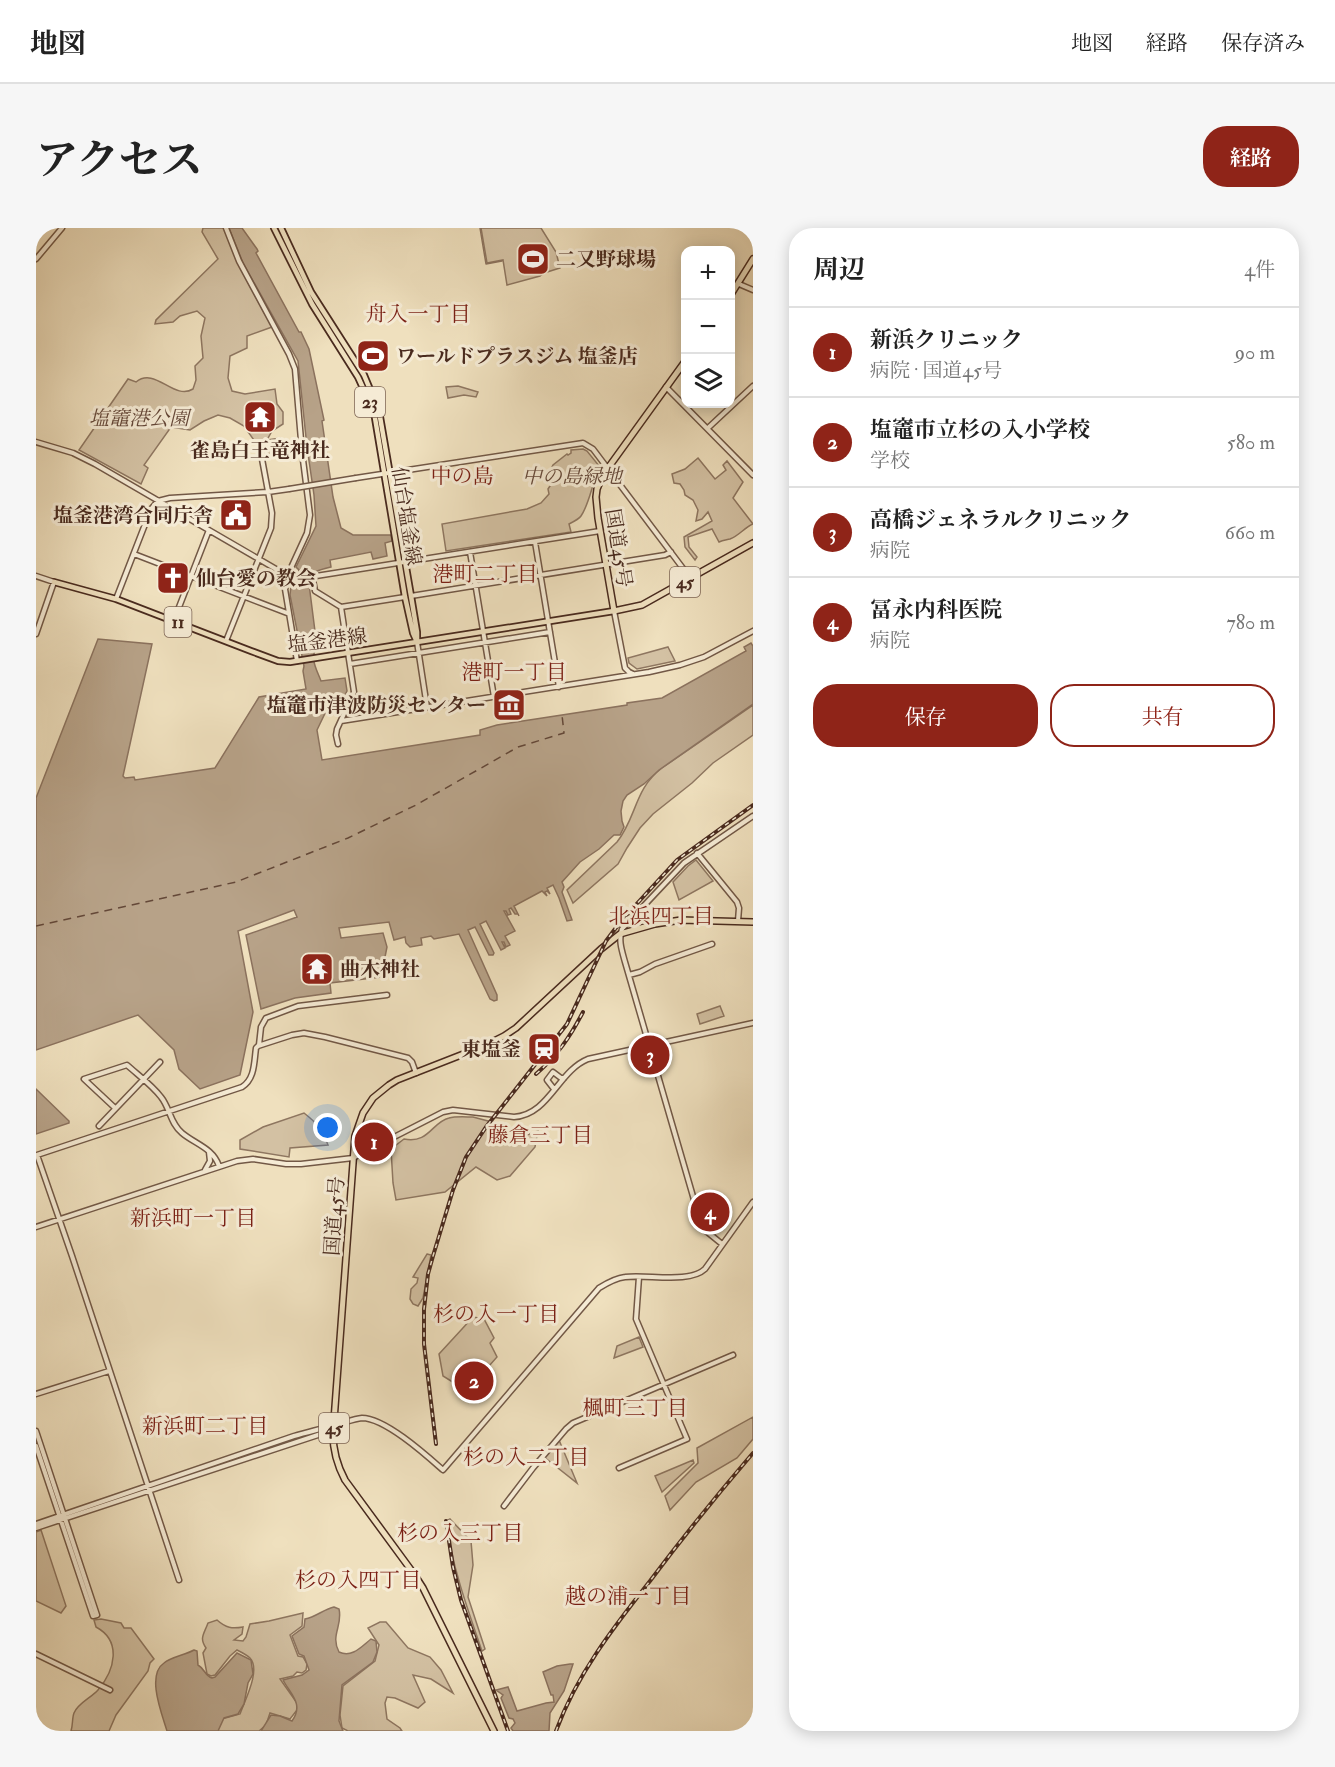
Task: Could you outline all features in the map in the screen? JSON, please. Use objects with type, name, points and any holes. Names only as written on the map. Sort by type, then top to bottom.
[{"type":"highway","points":[[735,289],[753,259]]},
{"type":"highway","name":"国道45号","points":[[681,367],[607,468],[600,482],[596,497],[614,611],[642,605],[753,543]]},
{"type":"highway","name":"国道45号","points":[[494,1731],[423,1588],[356,1496],[342,1474],[334,1452],[353,1158],[358,1124],[368,1106],[388,1085],[504,1036],[526,1020],[620,934],[681,920],[753,921]]},
{"type":"main road","name":"仙台塩釜線","points":[[274,228],[324,326],[351,365],[374,412],[406,561],[412,633],[417,642]]},
{"type":"main road","name":"仙台塩釜線","points":[[281,228],[311,292],[366,379],[379,411],[399,562],[408,596]]},
{"type":"main road","name":"塩釜港線","points":[[54,582],[116,599],[278,661],[299,661],[348,654],[614,611]]},
{"type":"street","points":[[36,259],[62,228]]},
{"type":"street","points":[[226,228],[239,261],[295,369],[310,515],[307,533],[288,576],[285,589],[299,661]]},
{"type":"street","points":[[739,284],[753,290]]},
{"type":"street","points":[[708,428],[753,386]]},
{"type":"street","points":[[666,387],[753,475]]},
{"type":"street","points":[[36,442],[73,453],[95,464],[288,576]]},
{"type":"street","points":[[116,599],[151,509],[158,501],[170,498],[268,492],[580,443],[590,446],[691,579]]},
{"type":"street","points":[[226,641],[271,528],[272,518],[262,459]]},
{"type":"street","points":[[174,620],[209,530]]},
{"type":"street","points":[[601,531],[316,576],[313,580],[315,591],[341,607],[541,576],[665,555],[671,552]]},
{"type":"street","points":[[535,542],[559,687]]},
{"type":"street","points":[[470,552],[494,698]]},
{"type":"street","points":[[134,554],[288,613]]},
{"type":"street","points":[[36,576],[54,582],[36,634]]},
{"type":"street","points":[[338,744],[337,729],[354,692],[341,607]]},
{"type":"street","points":[[614,611],[625,668],[637,674]]},
{"type":"street","points":[[341,721],[671,668],[704,657],[753,631]]},
{"type":"street","points":[[350,664],[550,632]]},
{"type":"street","points":[[417,642],[427,707]]},
{"type":"street","points":[[722,1244],[706,1231],[701,1222],[620,944],[620,934],[669,878],[697,853],[753,816]]},
{"type":"street","points":[[697,853],[737,903],[738,921]]},
{"type":"street","points":[[629,975],[712,944]]},
{"type":"street","points":[[179,1580],[36,1155],[245,1085],[251,1078],[261,1027],[266,1018],[298,1006],[387,995]]},
{"type":"street","points":[[36,1227],[245,1159],[301,1164],[353,1158],[443,1112],[462,1110],[514,1117],[523,1116],[539,1107],[574,1067],[583,1061],[753,1023]]},
{"type":"street","points":[[258,1046],[304,1033],[408,1058],[416,1073]]},
{"type":"street","points":[[99,1126],[159,1062]]},
{"type":"street","points":[[115,1108],[84,1079],[127,1065],[161,1098],[174,1125],[209,1150],[219,1166]]},
{"type":"street","points":[[555,1090],[547,1080],[554,1072],[561,1078],[565,1078]]},
{"type":"street","points":[[204,1171],[210,1161],[209,1150]]},
{"type":"street","points":[[62,1518],[147,1486],[322,1427],[360,1418],[373,1420],[410,1442],[443,1470],[599,1288],[623,1277],[699,1274],[705,1269],[753,1202]]},
{"type":"street","points":[[619,1468],[687,1439],[636,1319],[639,1277]]},
{"type":"street","points":[[504,1506],[569,1426],[733,1354]]},
{"type":"street","points":[[36,1394],[109,1371]]},
{"type":"street","points":[[36,1526],[324,1433],[334,1426]]},
{"type":"street","points":[[36,1431],[62,1518],[93,1616],[97,1615],[62,1518],[36,1446]]},
{"type":"street","points":[[36,1654],[110,1690]]},
{"type":"green space","name":"塩竈港公園","points":[[203,228],[224,228],[244,275],[272,327],[247,336],[247,348],[230,356],[228,378],[232,391],[245,394],[275,389],[277,404],[283,412],[283,424],[272,431],[267,440],[280,438],[281,449],[273,451],[274,456],[265,457],[260,443],[256,443],[244,426],[230,418],[218,415],[190,430],[171,427],[144,465],[148,468],[141,484],[79,450],[128,379],[136,382],[143,378],[150,378],[179,391],[193,389],[196,380],[195,366],[203,358],[201,336],[205,318],[197,311],[180,316],[173,322],[155,324],[156,320],[218,259],[202,232]]},
{"type":"green space","points":[[481,228],[541,228],[556,252],[560,268],[507,285],[503,260],[487,263]]},
{"type":"green space","points":[[458,386],[478,392],[476,397],[464,395],[448,398],[446,387]]},
{"type":"green space","name":"中の島緑地","points":[[583,449],[600,467],[584,511],[579,518],[569,524],[571,532],[446,551],[442,524],[527,509],[541,503],[549,494],[548,489],[552,483],[550,471],[553,465],[571,453],[571,450]]},
{"type":"green space","points":[[698,458],[715,479],[726,470],[723,465],[727,461],[743,482],[733,498],[753,524],[733,538],[719,542],[712,529],[688,537],[689,547],[697,557],[695,560],[685,547],[684,537],[712,521],[708,512],[702,519],[696,521],[698,510],[693,500],[685,495],[680,484],[674,483],[672,474],[685,469]]},
{"type":"green space","points":[[668,647],[675,661],[637,669],[629,663],[628,658]]},
{"type":"green space","points":[[753,705],[753,735],[713,763],[653,814],[640,828],[618,864],[573,903],[567,890],[624,833],[641,794],[653,776]]},
{"type":"green space","points":[[696,860],[713,881],[679,900],[673,882]]},
{"type":"green space","points":[[720,1006],[724,1016],[700,1024],[697,1014]]},
{"type":"green space","points":[[304,1113],[319,1127],[328,1145],[290,1148],[289,1157],[240,1149],[240,1140],[263,1127]]},
{"type":"green space","points":[[473,1117],[503,1125],[509,1141],[538,1131],[535,1147],[510,1176],[497,1180],[476,1167],[445,1192],[396,1200],[391,1149],[404,1139],[412,1140],[425,1136],[443,1120]]},
{"type":"green space","points":[[427,1254],[431,1255],[423,1298],[418,1306],[410,1299],[411,1289],[417,1283],[418,1278],[413,1277]]},
{"type":"green space","points":[[473,1317],[484,1319],[494,1338],[490,1343],[497,1357],[467,1391],[443,1376],[439,1354]]},
{"type":"green space","points":[[639,1337],[643,1347],[614,1358],[617,1346]]},
{"type":"green space","points":[[753,1417],[753,1439],[737,1458],[696,1482],[670,1510],[665,1496],[698,1463],[697,1448]]},
{"type":"green space","points":[[559,1440],[577,1483],[544,1457]]},
{"type":"green space","points":[[693,1460],[694,1463],[662,1492],[655,1476]]},
{"type":"green space","points":[[450,1519],[471,1541],[473,1565],[468,1597],[485,1649],[482,1651],[456,1571],[446,1521]]},
{"type":"green space","points":[[41,1530],[66,1606],[61,1613],[36,1601],[36,1532]]},
{"type":"green space","points":[[303,1613],[302,1626],[290,1635],[298,1656],[303,1657],[307,1664],[306,1670],[280,1679],[297,1703],[297,1710],[290,1719],[270,1713],[266,1725],[259,1731],[218,1731],[218,1720],[240,1714],[254,1670],[250,1658],[237,1650],[215,1675],[207,1674],[203,1653],[206,1648],[203,1639],[208,1623],[217,1620],[229,1627],[243,1627],[242,1634],[234,1640],[243,1641],[250,1624]]},
{"type":"green space","points":[[94,1620],[121,1623],[124,1628],[131,1628],[154,1659],[116,1715],[109,1731],[71,1731],[76,1709],[98,1690],[112,1665],[113,1648],[110,1640],[96,1627]]},
{"type":"green space","points":[[380,1622],[386,1622],[408,1648],[430,1657],[441,1670],[453,1693],[431,1679],[413,1675],[425,1702],[418,1708],[387,1697],[385,1703],[387,1719],[402,1731],[348,1731],[342,1728],[340,1715],[343,1686],[375,1661],[379,1645],[368,1628]]},
{"type":"shaded area","points":[[229,228],[242,228],[257,249],[256,253],[309,349],[324,420],[322,421],[333,497],[341,528],[353,535],[391,535],[392,541],[385,543],[387,556],[373,559],[371,552],[330,560],[331,567],[316,572],[310,580],[317,647],[314,655],[316,668],[321,681],[345,678],[347,691],[339,707],[330,703],[317,730],[322,760],[480,735],[480,730],[497,725],[662,698],[746,651],[744,647],[751,643],[753,646],[753,704],[627,795],[621,811],[624,827],[620,835],[614,835],[580,862],[562,882],[564,887],[562,892],[572,920],[567,921],[553,885],[547,888],[550,894],[545,892],[547,896],[542,891],[514,906],[518,914],[515,914],[511,908],[509,909],[511,914],[508,915],[504,911],[515,931],[505,936],[510,945],[506,947],[502,942],[505,948],[501,950],[486,921],[480,924],[493,955],[489,955],[475,927],[468,930],[497,995],[497,1000],[490,999],[459,934],[434,939],[431,936],[421,938],[422,945],[410,947],[405,937],[394,940],[389,922],[339,928],[341,938],[383,933],[387,947],[381,977],[330,983],[331,993],[295,998],[261,1009],[246,935],[297,917],[294,910],[238,931],[253,1012],[240,1075],[200,1089],[179,1069],[174,1050],[138,1015],[36,1050],[36,798],[98,639],[152,644],[123,776],[125,778],[134,777],[135,780],[215,768],[259,697],[306,689],[304,666],[290,595],[292,577],[297,576],[299,570],[296,567],[316,526],[298,361],[243,263]],"holes":[[[308,955],[317,956],[325,969],[319,981],[311,982],[307,968]]]},
{"type":"shaded area","points":[[36,1089],[69,1121],[69,1123],[36,1134]]},
{"type":"shaded area","points":[[334,1607],[339,1609],[340,1615],[336,1635],[339,1652],[352,1653],[371,1639],[376,1641],[377,1652],[373,1662],[342,1685],[339,1721],[343,1731],[261,1731],[271,1715],[292,1721],[297,1705],[283,1680],[302,1675],[309,1670],[292,1636],[304,1627],[305,1619]]},
{"type":"shaded area","points":[[194,1650],[197,1651],[198,1665],[212,1678],[237,1653],[251,1660],[253,1674],[248,1683],[244,1704],[238,1714],[224,1718],[218,1731],[167,1731],[157,1695],[156,1676],[164,1663]]},
{"type":"shaded area","points":[[573,1664],[564,1691],[550,1713],[549,1731],[513,1731],[511,1728],[515,1723],[509,1718],[501,1698],[503,1695],[496,1690],[508,1687],[517,1711],[554,1702],[543,1672],[557,1666]]},
{"type":"waterway","points":[[480,228],[486,264],[502,261]]},
{"type":"ferry route","points":[[36,926],[236,882],[348,838],[416,805],[518,747],[564,733],[562,715]]},
{"type":"railway","points":[[436,1444],[424,1344],[424,1309],[428,1274],[453,1190],[466,1157],[486,1127],[567,1024],[606,941],[621,921],[677,860],[753,805]]},
{"type":"railway","points":[[536,1074],[562,1046],[583,1012]]},
{"type":"railway","points":[[556,1731],[574,1690],[610,1634],[713,1500],[753,1453]]},
{"type":"railway","points":[[446,1521],[461,1600],[508,1731]]},
{"type":"place","name":"二又野球場","points":[[533,259]]},
{"type":"place","name":"ワールドプラスジム 塩釜店","points":[[373,356]]},
{"type":"place","name":"雀島白王竜神社","points":[[260,417]]},
{"type":"place","name":"塩釜港湾合同庁舎","points":[[236,515]]},
{"type":"place","name":"仙台愛の教会","points":[[173,578]]},
{"type":"place","name":"塩竈市津波防災センター","points":[[509,705]]},
{"type":"place","name":"曲木神社","points":[[317,969]]},
{"type":"place","name":"東塩釜","points":[[544,1049]]},
{"type":"place","name":"高橋ジェネラルクリニック","points":[[650,1055]]},
{"type":"place","name":"新浜クリニック","points":[[374,1142]]},
{"type":"place","name":"冨永内科医院","points":[[710,1212]]},
{"type":"place","name":"塩竈市立杉の入小学校","points":[[474,1381]]},
{"type":"district","name":"舟入一丁目","points":[[418,314]]},
{"type":"district","name":"中の島","points":[[462,476]]},
{"type":"district","name":"港町二丁目","points":[[485,574]]},
{"type":"district","name":"港町一丁目","points":[[514,672]]},
{"type":"district","name":"北浜四丁目","points":[[661,916]]},
{"type":"district","name":"藤倉三丁目","points":[[540,1135]]},
{"type":"district","name":"新浜町一丁目","points":[[193,1218]]},
{"type":"district","name":"杉の入一丁目","points":[[496,1314]]},
{"type":"district","name":"楓町三丁目","points":[[635,1408]]},
{"type":"district","name":"新浜町二丁目","points":[[205,1426]]},
{"type":"district","name":"杉の入二丁目","points":[[526,1457]]},
{"type":"district","name":"杉の入三丁目","points":[[460,1533]]},
{"type":"district","name":"杉の入四丁目","points":[[358,1580]]},
{"type":"district","name":"越の浦一丁目","points":[[628,1596]]}]
